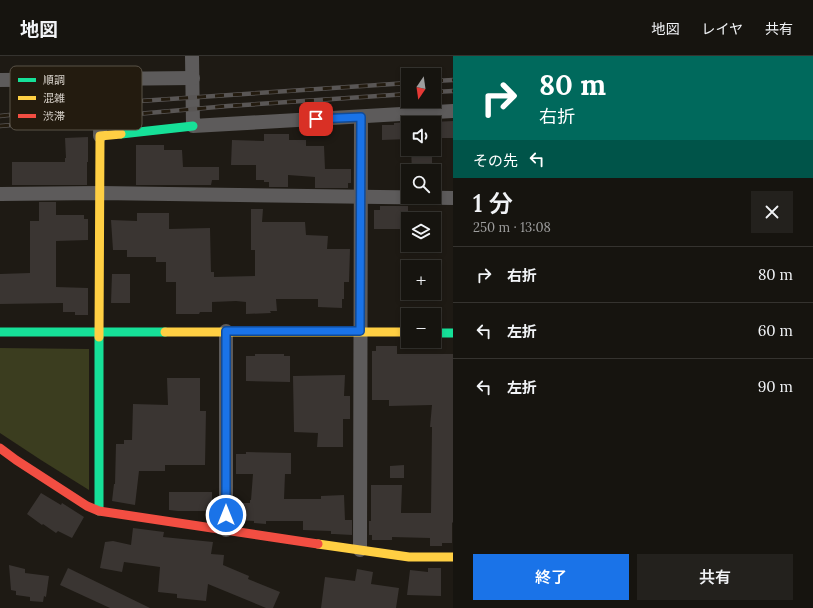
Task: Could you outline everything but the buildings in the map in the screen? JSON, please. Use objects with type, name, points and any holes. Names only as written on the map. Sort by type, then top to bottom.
[{"type":"street","points":[[192,56],[193,126]]},
{"type":"street","points":[[142,79],[193,78]]},
{"type":"street","points":[[0,80],[10,80]]},
{"type":"street","points":[[100,136],[193,126],[453,111]]},
{"type":"street","points":[[360,550],[361,117]]},
{"type":"street","points":[[99,511],[100,130]]},
{"type":"street","points":[[0,194],[100,193],[453,198]]},
{"type":"street","points":[[226,331],[226,530]]},
{"type":"street","points":[[0,332],[401,332]]},
{"type":"street","points":[[441,333],[453,333]]},
{"type":"street","points":[[0,448],[16,460],[88,506],[99,511],[409,557],[453,557]]},
{"type":"green space","points":[[0,348],[89,349],[89,490],[0,433]]},
{"type":"railway","points":[[441,81],[453,80]]},
{"type":"railway","points":[[142,101],[401,83]]},
{"type":"railway","points":[[441,92],[453,91]]},
{"type":"railway","points":[[142,114],[228,106],[401,94]]},
{"type":"railway","points":[[0,116],[10,115]]},
{"type":"railway","points":[[0,126],[10,125]]},
{"type":"traffic: fast","points":[[121,134],[193,126]]},
{"type":"traffic: fast","points":[[0,332],[165,332]]},
{"type":"traffic: fast","points":[[441,333],[453,333]]},
{"type":"traffic: fast","points":[[99,337],[99,511]]},
{"type":"traffic: slow","points":[[99,337],[100,136],[121,134]]},
{"type":"traffic: slow","points":[[165,332],[401,332]]},
{"type":"traffic: slow","points":[[318,544],[409,557],[453,557]]},
{"type":"traffic: jam","points":[[0,448],[87,506],[99,511],[318,544]]},
{"type":"route","points":[[226,515],[226,331],[360,331],[361,117],[316,119]]}]
